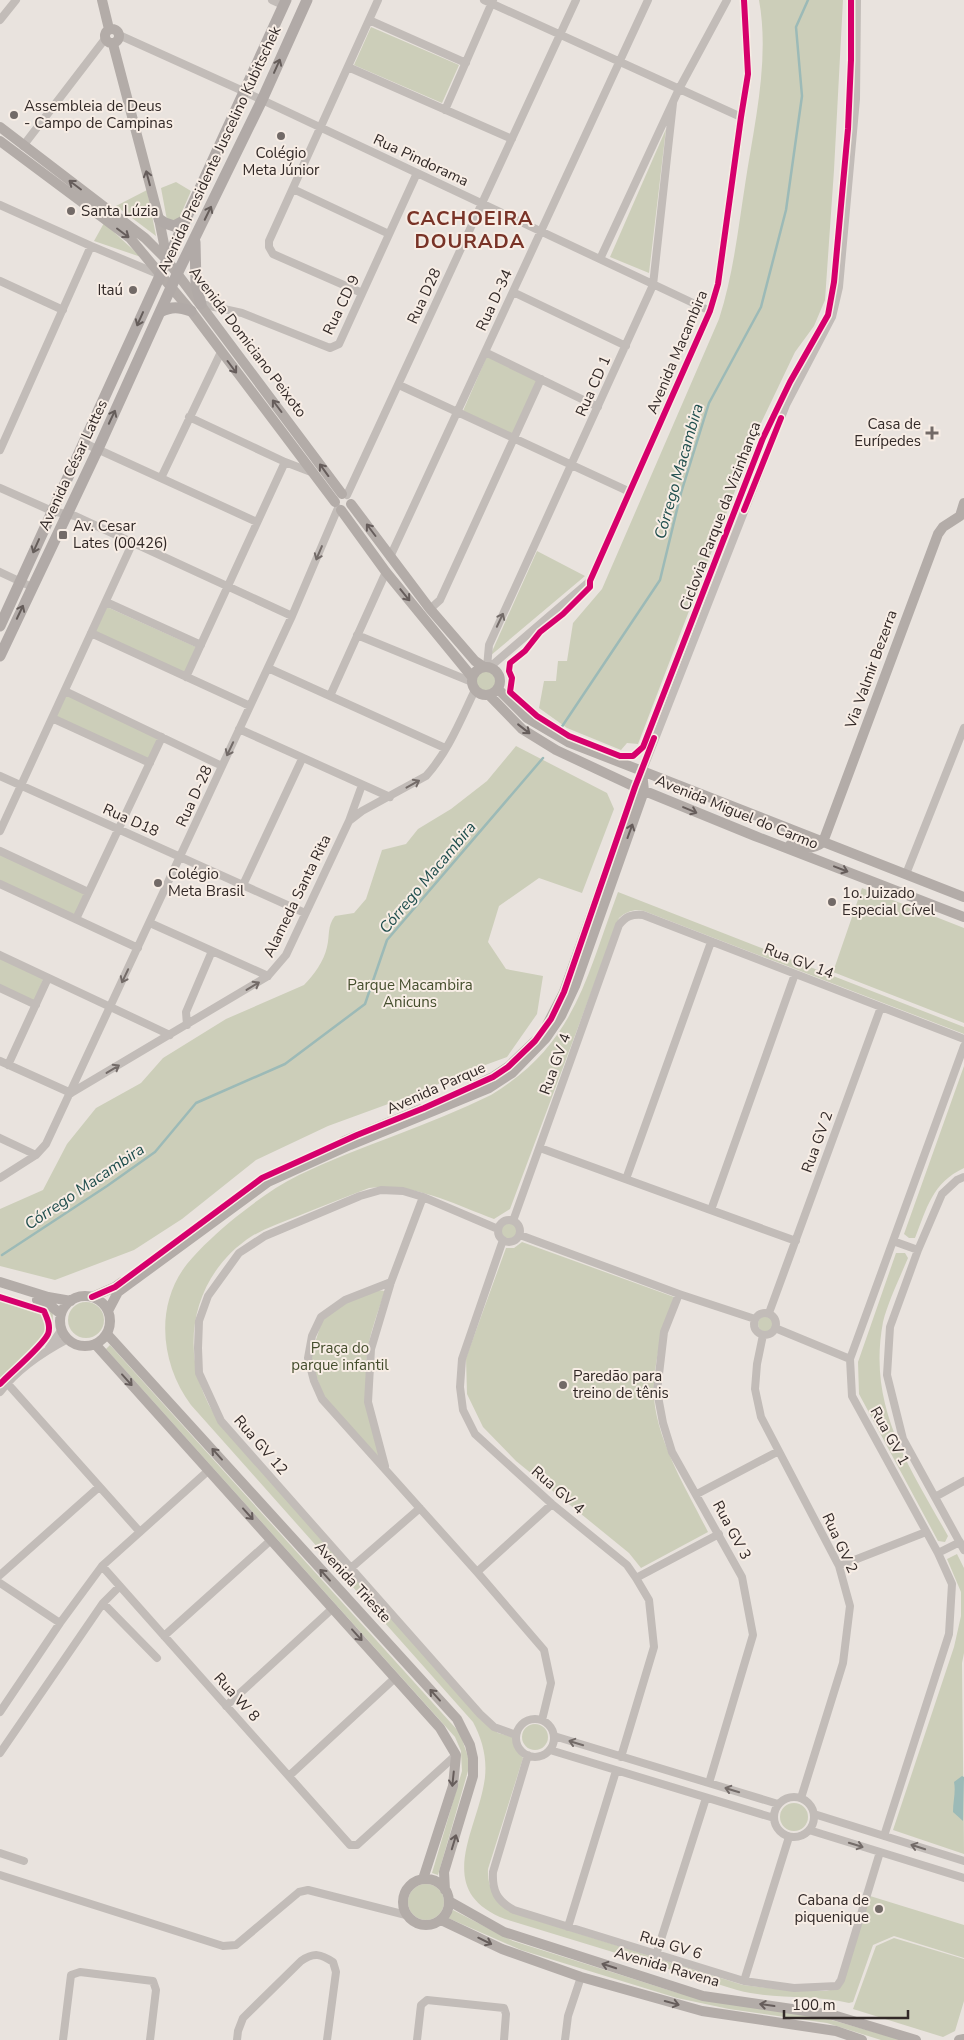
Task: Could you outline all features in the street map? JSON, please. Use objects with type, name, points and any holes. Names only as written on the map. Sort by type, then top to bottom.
[{"type":"main road","name":"Avenida Presidente Juscelino Kubitschek","points":[[171,286],[262,100],[307,0]]},
{"type":"main road","name":"Avenida Presidente Juscelino Kubitschek","points":[[167,260],[285,3]]},
{"type":"main road","points":[[159,219],[164,223],[174,226],[184,220]]},
{"type":"main road","points":[[160,312],[179,307],[196,308],[195,239]]},
{"type":"main road","name":"Avenida César Lattes","points":[[0,626],[167,260]]},
{"type":"main road","name":"Avenida César Lattes","points":[[0,656],[98,449],[171,286]]},
{"type":"street","points":[[0,20],[16,0]]},
{"type":"street","points":[[102,0],[159,219],[167,260]]},
{"type":"street","points":[[272,0],[285,3]]},
{"type":"street","points":[[362,293],[273,254],[269,248],[269,241],[378,0]]},
{"type":"street","name":"Rua D28","points":[[342,502],[399,385],[481,203],[576,0]]},
{"type":"street","name":"Rua D-34","points":[[390,557],[648,0]]},
{"type":"street","points":[[600,259],[679,89],[726,0]]},
{"type":"street","name":"Avenida Macambira","points":[[487,667],[590,581],[710,311],[718,284],[740,117],[748,74],[747,21],[744,0]]},
{"type":"street","points":[[642,772],[786,405],[832,317],[839,287],[856,99],[856,0]]},
{"type":"street","points":[[445,110],[490,1],[740,117]]},
{"type":"street","points":[[369,20],[466,63]]},
{"type":"street","points":[[23,146],[111,37]]},
{"type":"street","name":"Rua Pindorama","points":[[111,37],[243,91],[710,311]]},
{"type":"street","points":[[348,67],[512,139]]},
{"type":"street","name":"Rua CD 1","points":[[487,667],[489,645],[572,466],[653,284],[673,103]]},
{"type":"street","name":"Avenida Domiciano Peixoto","points":[[0,128],[145,238],[178,272],[221,352],[311,472],[342,502],[386,572],[473,683]]},
{"type":"street","name":"Avenida Domiciano Peixoto","points":[[0,141],[130,238],[171,286],[196,308],[342,502],[390,557],[430,609],[475,661],[487,667]]},
{"type":"street","name":"Rua CD 9","points":[[196,308],[242,313],[330,348],[339,344],[417,173]]},
{"type":"street","points":[[293,190],[389,234]]},
{"type":"street","points":[[0,204],[91,246],[160,274]]},
{"type":"street","points":[[0,450],[2,439],[91,246]]},
{"type":"street","points":[[1,285],[63,310]]},
{"type":"street","points":[[512,292],[626,346]]},
{"type":"street","points":[[161,478],[221,352]]},
{"type":"street","points":[[485,352],[598,407]]},
{"type":"street","points":[[430,609],[440,600],[541,379]]},
{"type":"street","points":[[399,385],[630,492]]},
{"type":"street","points":[[189,418],[311,472]]},
{"type":"street","points":[[84,443],[257,522]]},
{"type":"street","points":[[186,676],[285,462]]},
{"type":"street","points":[[0,488],[52,511],[75,516],[292,616]]},
{"type":"street","name":"Rua D-28","points":[[71,1093],[240,730],[342,502]]},
{"type":"street","points":[[962,517],[964,503]]},
{"type":"street","name":"Via Valmir Bezerra","points":[[823,842],[938,534],[943,527],[962,517]]},
{"type":"street","points":[[0,832],[133,542]]},
{"type":"street","points":[[0,572],[32,587]]},
{"type":"street","points":[[330,696],[386,572]]},
{"type":"street","points":[[106,602],[201,645]]},
{"type":"street","points":[[91,633],[250,706]]},
{"type":"street","points":[[349,821],[362,811],[426,776],[434,768],[445,748],[473,683],[479,668],[487,667],[496,671],[500,676],[500,683],[493,692],[479,693],[473,683],[357,635]]},
{"type":"street","points":[[268,668],[445,748]]},
{"type":"street","points":[[65,691],[222,766]]},
{"type":"street","name":"Avenida Miguel do Carmo","points":[[493,692],[527,718],[556,736],[642,772],[964,897]]},
{"type":"street","name":"Avenida Miguel do Carmo","points":[[493,692],[522,729],[556,750],[640,789],[964,917]]},
{"type":"street","points":[[52,718],[150,763]]},
{"type":"street","points":[[906,874],[964,728]]},
{"type":"street","points":[[240,730],[390,797]]},
{"type":"street","points":[[76,919],[162,737]]},
{"type":"street","points":[[243,886],[302,759]]},
{"type":"street","name":"Avenida Parque","points":[[108,1311],[118,1292],[268,1182],[489,1088],[512,1072],[530,1056],[561,1016],[575,986],[640,789],[642,772]]},
{"type":"street","name":"Rua D18","points":[[0,776],[305,914]]},
{"type":"street","name":"Alameda Santa Rita","points":[[71,1093],[268,976],[286,955],[349,821],[362,785]]},
{"type":"street","name":"Avenida Parque","points":[[92,1297],[115,1287],[262,1178],[493,1077],[521,1055],[535,1041],[551,1019],[564,992],[640,789]]},
{"type":"street","points":[[755,836],[808,848],[816,847],[823,842]]},
{"type":"street","points":[[0,851],[88,892]]},
{"type":"street","points":[[0,884],[138,948]]},
{"type":"street","name":"Rua GV 14","points":[[624,918],[633,914],[643,915],[964,1039]]},
{"type":"street","name":"Rua GV 4","points":[[513,1221],[619,925],[624,918]]},
{"type":"street","points":[[150,923],[268,976]]},
{"type":"street","points":[[626,1179],[711,942]]},
{"type":"street","points":[[187,1025],[186,1012],[212,951]]},
{"type":"street","points":[[0,955],[170,1035]]},
{"type":"street","points":[[710,1210],[795,974]]},
{"type":"street","points":[[8,1065],[48,978]]},
{"type":"street","points":[[0,988],[36,1004]]},
{"type":"street","name":"Rua GV 2","points":[[769,1314],[881,1007]]},
{"type":"street","name":"Rua GV 1","points":[[884,1836],[949,1634],[952,1584],[938,1553],[852,1396],[850,1359],[964,1046]]},
{"type":"street","points":[[0,1061],[71,1093],[46,1144],[36,1155],[0,1178]]},
{"type":"street","points":[[0,1138],[36,1155]]},
{"type":"street","points":[[540,1148],[796,1241]]},
{"type":"street","points":[[964,1177],[957,1180],[942,1194],[918,1250],[890,1327],[887,1376],[903,1439],[964,1550]]},
{"type":"street","name":"Rua GV 12","points":[[498,1229],[423,1197],[403,1191],[381,1190],[360,1196],[265,1236],[239,1253],[208,1296],[199,1321],[198,1348],[199,1373],[221,1421],[480,1714],[494,1727],[516,1734]]},
{"type":"street","points":[[386,1470],[368,1402],[371,1349],[391,1282],[423,1197]]},
{"type":"street","points":[[513,1221],[519,1227],[520,1235],[513,1242],[503,1240],[499,1235],[498,1229],[504,1222],[513,1221]]},
{"type":"street","points":[[520,1235],[679,1294],[755,1319]]},
{"type":"street","name":"Rua GV 4","points":[[503,1240],[462,1359],[460,1387],[463,1410],[475,1434],[552,1504],[627,1565],[649,1600],[654,1647],[621,1756]]},
{"type":"street","points":[[893,1241],[918,1250]]},
{"type":"street","points":[[0,1282],[48,1297],[71,1301]]},
{"type":"street","points":[[391,1282],[345,1300],[321,1317],[312,1336],[308,1358],[314,1381],[322,1399],[544,1650],[551,1682],[542,1720]]},
{"type":"street","points":[[0,1289],[47,1303],[61,1314]]},
{"type":"street","name":"Rua GV 3","points":[[679,1294],[664,1332],[657,1391],[663,1423],[672,1452],[742,1577],[753,1635],[709,1783]]},
{"type":"street","points":[[81,1297],[92,1297],[102,1302],[108,1311],[110,1323],[106,1334],[95,1344],[81,1346],[68,1339],[62,1329],[61,1314],[71,1301],[81,1297]]},
{"type":"street","points":[[769,1314],[775,1318],[775,1328],[768,1334],[762,1335],[755,1328],[755,1319],[759,1315],[769,1314]]},
{"type":"street","points":[[775,1328],[850,1359]]},
{"type":"street","points":[[48,1350],[62,1329]]},
{"type":"street","name":"Avenida Trieste","points":[[106,1334],[457,1720],[470,1745],[474,1758],[473,1776],[444,1872],[445,1890]]},
{"type":"street","name":"Rua GV 2","points":[[762,1335],[756,1364],[755,1389],[761,1417],[839,1566],[850,1606],[844,1663],[801,1798]]},
{"type":"street","points":[[0,1392],[48,1350],[68,1339]]},
{"type":"street","points":[[95,1344],[440,1728],[456,1755],[453,1786],[423,1879]]},
{"type":"street","points":[[7,1384],[140,1532]]},
{"type":"street","points":[[697,1494],[778,1452]]},
{"type":"street","points":[[0,1712],[3,1703],[102,1566],[209,1470]]},
{"type":"street","points":[[935,1497],[964,1481]]},
{"type":"street","points":[[0,1575],[99,1487]]},
{"type":"street","points":[[477,1572],[552,1504]]},
{"type":"street","points":[[351,1568],[420,1508]]},
{"type":"street","points":[[839,1566],[926,1532]]},
{"type":"street","points":[[636,1578],[719,1534]]},
{"type":"street","points":[[164,1636],[271,1540]]},
{"type":"street","points":[[938,1553],[960,1542]]},
{"type":"street","name":"Rua W 8","points":[[102,1566],[350,1845],[357,1845],[456,1755]]},
{"type":"street","points":[[0,1584],[60,1622]]},
{"type":"street","points":[[0,1753],[103,1603],[120,1586]]},
{"type":"street","points":[[103,1603],[158,1658]]},
{"type":"street","points":[[226,1706],[333,1608]]},
{"type":"street","points":[[289,1776],[395,1678]]},
{"type":"street","points":[[531,1719],[542,1720],[550,1726],[554,1736],[552,1746],[550,1750],[540,1756],[528,1755],[519,1747],[516,1734],[521,1725],[526,1721],[531,1719]]},
{"type":"street","points":[[554,1736],[778,1804]]},
{"type":"street","points":[[550,1750],[774,1818]]},
{"type":"street","name":"Rua GV 6","points":[[528,1755],[492,1872],[492,1886],[502,1904],[514,1910],[744,1981],[794,1988],[837,1986],[841,1980],[880,1852]]},
{"type":"street","points":[[662,1784],[666,1770]]},
{"type":"street","points":[[568,1927],[616,1771]]},
{"type":"street","points":[[656,1954],[706,1798]]},
{"type":"street","points":[[789,1798],[801,1798],[810,1804],[814,1814],[813,1825],[800,1836],[789,1837],[778,1830],[774,1818],[778,1804],[789,1798]]},
{"type":"street","points":[[814,1814],[964,1862]]},
{"type":"street","points":[[809,1830],[964,1878]]},
{"type":"street","points":[[744,1981],[789,1837]]},
{"type":"street","points":[[0,1854],[24,1861]]},
{"type":"street","points":[[0,1875],[223,1946],[236,1945],[299,1892],[308,1890],[406,1915],[411,1920],[426,1926],[441,1920],[445,1915],[449,1901],[445,1890],[436,1881],[423,1879],[416,1881],[404,1892],[402,1899],[406,1915]]},
{"type":"street","name":"Avenida Ravena","points":[[449,1901],[504,1932],[703,1996],[833,2015],[916,2040]]},
{"type":"street","name":"Avenida Ravena","points":[[441,1920],[502,1950],[581,1978],[702,2011],[836,2031],[862,2040]]},
{"type":"street","points":[[237,2040],[238,2030],[243,2018],[301,1961],[311,1954],[322,1955],[334,1962],[336,1972],[327,2040]]},
{"type":"street","points":[[63,2040],[71,1975],[80,1972],[153,1982],[156,1990],[150,2040]]},
{"type":"street","points":[[565,2040],[568,2016],[581,1978]]},
{"type":"street","points":[[417,2040],[421,2005],[427,2000],[504,2008],[506,2014],[504,2040]]},
{"type":"street","points":[[959,2040],[964,2039]]},
{"type":"green space","points":[[759,0],[843,0],[825,300],[814,326],[795,352],[761,423],[638,744],[627,743],[621,750],[567,728],[539,708],[544,681],[556,681],[558,661],[567,661],[573,623],[602,589],[719,319],[724,303],[735,253],[760,92],[763,46]]},
{"type":"green space","points":[[371,27],[459,65],[442,103],[354,65]]},
{"type":"green space","points":[[666,129],[649,273],[610,257]]},
{"type":"green space","points":[[176,182],[191,191],[178,221],[167,220],[161,188]]},
{"type":"green space","points":[[147,190],[156,236],[116,206]]},
{"type":"green space","points":[[104,223],[141,257],[94,241]]},
{"type":"green space","points":[[487,356],[537,380],[513,435],[463,411]]},
{"type":"green space","points":[[537,551],[585,576],[490,656]]},
{"type":"green space","points":[[107,607],[196,647],[184,674],[95,632]]},
{"type":"green space","points":[[486,671],[493,674],[496,681],[493,688],[486,691],[479,688],[476,681],[479,674]]},
{"type":"green space","points":[[66,693],[159,738],[148,761],[55,717]]},
{"type":"green space","name":"Parque Macambira Anicuns","points":[[516,746],[607,793],[614,809],[582,893],[539,878],[499,906],[488,942],[506,969],[543,976],[537,1014],[507,1057],[458,1075],[421,1092],[328,1126],[256,1160],[182,1219],[134,1250],[55,1280],[0,1266],[0,1209],[43,1190],[67,1144],[96,1108],[141,1083],[163,1058],[226,1019],[304,985],[324,957],[332,920],[335,916],[354,913],[366,899],[382,850],[406,844],[418,829],[451,809],[487,781]]},
{"type":"green space","points":[[0,852],[86,892],[75,916],[0,883]]},
{"type":"green space","points":[[862,888],[964,928],[964,1023],[833,972]]},
{"type":"green space","points":[[618,892],[964,1027],[964,1034],[644,911],[634,910],[628,912],[619,918],[510,1209],[494,1219],[417,1191],[385,1187],[369,1188],[257,1233],[230,1254],[213,1274],[202,1298],[195,1322],[194,1348],[197,1374],[206,1399],[220,1423],[481,1720],[498,1733],[513,1737],[515,1748],[523,1758],[488,1869],[488,1877],[494,1894],[513,1913],[743,1985],[794,1991],[826,1991],[834,1989],[870,1896],[964,1925],[964,1958],[894,1936],[873,1945],[853,2002],[849,2003],[835,2000],[765,1995],[737,1990],[505,1919],[483,1907],[470,1892],[465,1875],[465,1857],[469,1837],[485,1777],[483,1748],[473,1722],[191,1405],[173,1372],[168,1354],[165,1335],[166,1317],[169,1298],[176,1280],[198,1251],[236,1217],[290,1179],[491,1095],[519,1075],[542,1054],[560,1031],[574,1007],[586,981]]},
{"type":"green space","points":[[0,957],[44,977],[34,1002],[0,986]]},
{"type":"green space","points":[[964,1066],[964,1168],[953,1174],[938,1189],[927,1207],[915,1238],[909,1238],[904,1234]]},
{"type":"green space","points":[[509,1223],[517,1231],[509,1239],[501,1231]]},
{"type":"green space","points":[[522,1242],[674,1297],[659,1350],[655,1372],[654,1401],[658,1421],[672,1460],[708,1532],[641,1568],[629,1553],[516,1461],[483,1427],[467,1394],[466,1358],[506,1248],[514,1248]]},
{"type":"green space","points":[[896,1253],[905,1253],[908,1258],[883,1322],[880,1353],[881,1381],[886,1409],[895,1435],[919,1485],[948,1536],[945,1542],[938,1541],[859,1394],[858,1362]]},
{"type":"green space","name":"Praça do parque infantil","points":[[377,1290],[385,1291],[370,1338],[366,1367],[370,1407],[381,1460],[324,1398],[310,1358],[323,1318],[345,1303]]},
{"type":"green space","points":[[0,1294],[53,1311],[52,1336],[0,1387]]},
{"type":"green space","points":[[86,1302],[93,1303],[99,1307],[103,1313],[103,1327],[99,1333],[93,1337],[86,1338],[79,1337],[73,1333],[69,1327],[68,1320],[69,1313],[73,1307],[79,1303]]},
{"type":"green space","points":[[766,1316],[774,1324],[766,1332],[758,1324]]},
{"type":"green space","points":[[110,1345],[460,1733],[468,1757],[468,1771],[438,1875],[432,1873],[462,1771],[461,1751],[455,1737],[106,1349]]},
{"type":"green space","points":[[957,1554],[964,1568],[964,1653],[962,1663],[964,1854],[893,1830],[954,1647],[961,1616],[961,1592],[947,1559]]},
{"type":"green space","points":[[535,1724],[544,1728],[548,1737],[544,1746],[535,1750],[526,1746],[522,1737],[526,1728]]},
{"type":"green space","points":[[794,1803],[804,1807],[808,1817],[804,1827],[794,1831],[784,1827],[780,1817],[784,1807]]},
{"type":"green space","points":[[426,1884],[438,1890],[444,1902],[438,1914],[426,1920],[414,1914],[408,1902],[414,1890]]},
{"type":"green space","points":[[453,1910],[513,1941],[678,1993],[814,2015],[902,2040],[881,2040],[827,2023],[729,2009],[677,1998],[521,1950],[448,1918]]},
{"type":"green space","points":[[894,1938],[964,1959],[964,2001],[955,2031],[943,2037],[853,2009],[876,1946]]},
{"type":"water","points":[[962,1776],[964,1777],[963,1821],[953,1812],[954,1782]]},
{"type":"waterway","name":"Córrego Macambira","points":[[561,728],[660,580],[681,493],[709,403],[761,307],[786,210],[802,96],[796,27],[808,0]]},
{"type":"waterway","name":"Córrego Macambira","points":[[2,1255],[155,1152],[196,1103],[285,1064],[365,1004],[387,940],[543,758]]},
{"type":"cycle path","name":"Ciclovia Parque da Vizinhança","points":[[744,0],[748,74],[718,284],[710,311],[590,581],[590,587],[563,614],[540,632],[525,651],[510,663],[509,671],[512,678],[510,692],[537,716],[569,736],[620,756],[633,756],[643,747],[763,438],[790,382],[828,315],[834,282],[848,129],[851,0]]},
{"type":"cycle path","points":[[744,510],[781,418]]},
{"type":"cycle path","points":[[92,1297],[115,1287],[262,1178],[493,1077],[508,1067],[535,1041],[551,1019],[564,992],[635,787],[654,738]]},
{"type":"cycle path","points":[[0,1297],[44,1311],[49,1328],[48,1334],[40,1346],[0,1384]]},
{"type":"place","name":"Assembleia de Deus - Campo de Campinas","points":[[14,115]]},
{"type":"place","name":"Colégio Meta Júnior","points":[[281,136]]},
{"type":"place","name":"Santa Lúzia","points":[[71,211]]},
{"type":"place","name":"Itaú","points":[[133,290]]},
{"type":"place","name":"Casa de Eurípedes","points":[[932,433]]},
{"type":"place","name":"Av. Cesar Lates (00426)","points":[[63,535]]},
{"type":"place","name":"Colégio Meta Brasil","points":[[158,883]]},
{"type":"place","name":"1o. Juizado Especial Cível","points":[[832,902]]},
{"type":"place","name":"Paredão para treino de tênis","points":[[563,1385]]},
{"type":"place","name":"Cabana de piquenique","points":[[879,1909]]},
{"type":"district","name":"CACHOEIRA DOURADA","points":[[470,230]]}]
